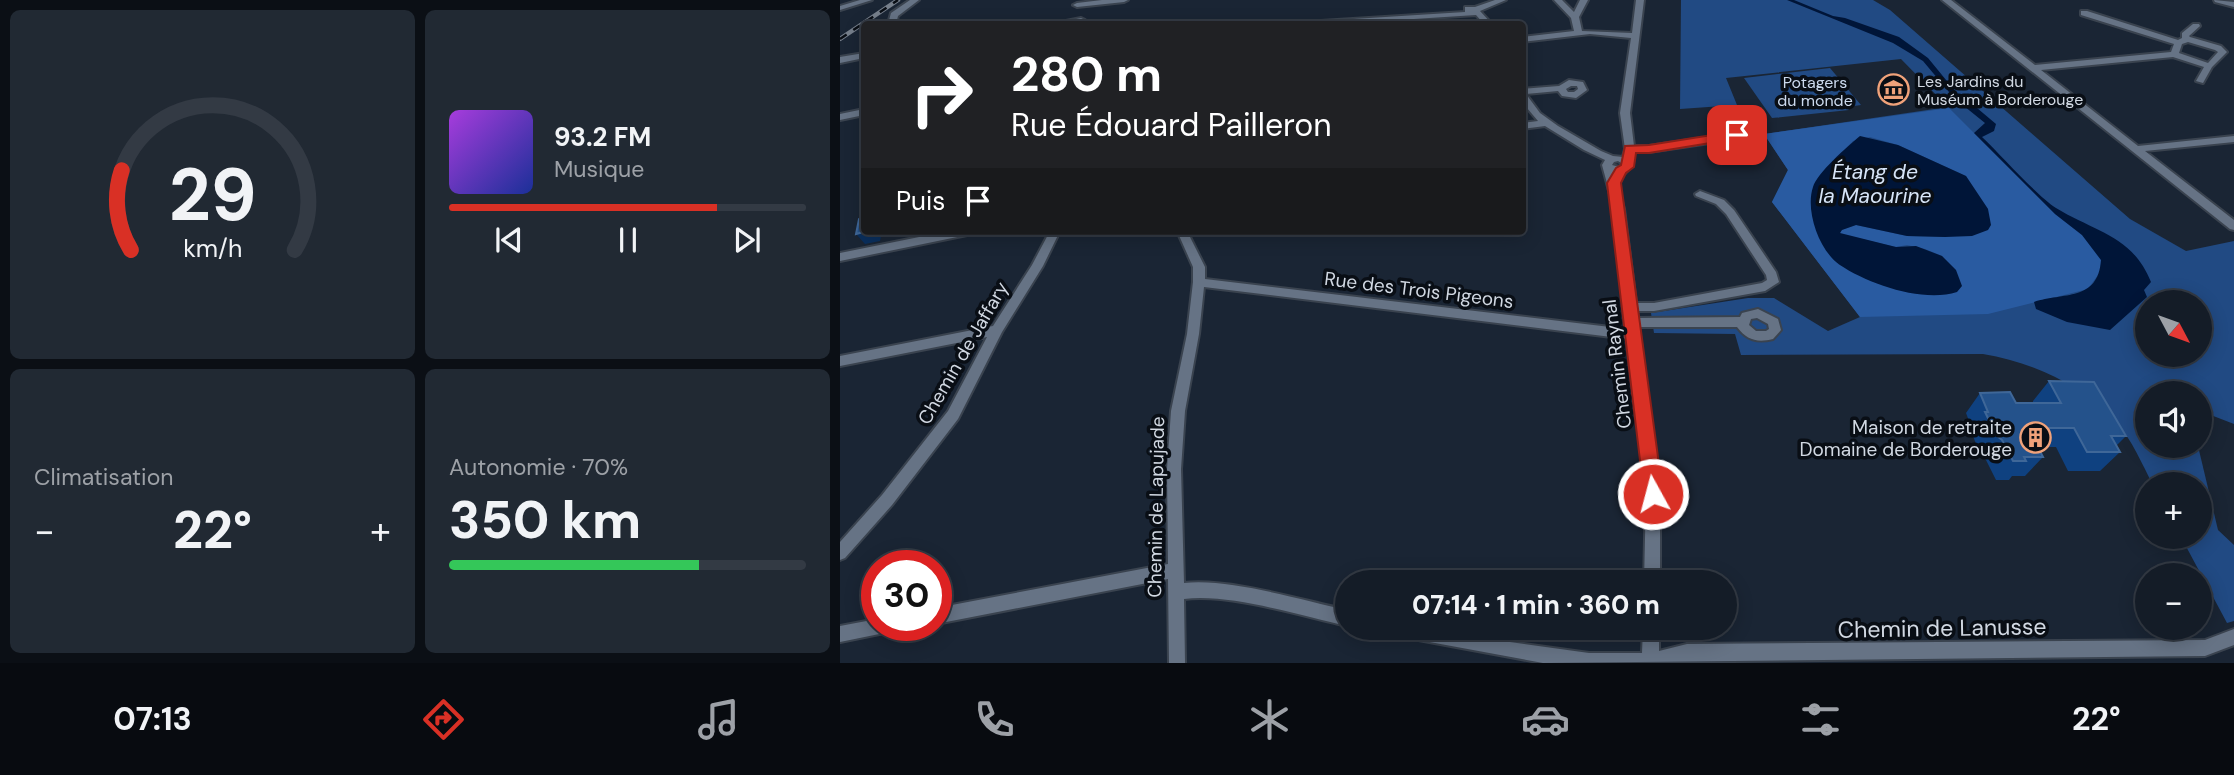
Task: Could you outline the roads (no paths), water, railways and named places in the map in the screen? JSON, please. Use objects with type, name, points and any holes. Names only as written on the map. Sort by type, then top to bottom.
[{"type":"street","points":[[840,8],[868,0]]},
{"type":"street","points":[[893,21],[894,15],[915,0]]},
{"type":"street","points":[[1082,21],[1076,2],[1124,0]]},
{"type":"street","points":[[1350,21],[1475,13],[1502,0]]},
{"type":"street","points":[[1558,0],[1576,17]]},
{"type":"street","points":[[1578,33],[1576,17],[1584,0]]},
{"type":"street","points":[[1627,123],[1625,113],[1640,0]]},
{"type":"street","points":[[1946,0],[2234,226]]},
{"type":"street","points":[[2218,0],[2234,5]]},
{"type":"street","points":[[2084,13],[2183,41],[2234,52]]},
{"type":"street","points":[[2174,54],[2185,35],[2196,26]]},
{"type":"street","points":[[1526,40],[1578,33],[1635,36]]},
{"type":"street","points":[[2200,81],[2222,50]]},
{"type":"street","points":[[2034,68],[2174,54],[2209,66]]},
{"type":"street","points":[[840,60],[861,56]]},
{"type":"street","points":[[1526,93],[1561,88]]},
{"type":"street","points":[[1526,100],[1547,123],[1615,167]]},
{"type":"street","points":[[840,117],[861,113]]},
{"type":"street","points":[[1526,126],[1547,123]]},
{"type":"street","name":"Chemin Raynal","points":[[1627,123],[1630,149],[1615,167],[1653,494],[1652,570]]},
{"type":"street","points":[[1630,149],[1649,149],[1750,134]]},
{"type":"street","points":[[2136,149],[2234,139]]},
{"type":"street","points":[[1631,307],[1654,307],[1753,290],[1773,282],[1772,275],[1730,212],[1720,202],[1700,194]]},
{"type":"street","points":[[840,257],[947,235]]},
{"type":"street","name":"Chemin de Jaffary","points":[[840,552],[887,500],[953,415],[997,330],[1053,235]]},
{"type":"street","name":"Chemin de Lapujade","points":[[1177,663],[1174,469],[1178,411],[1199,282],[1199,267],[1184,235]]},
{"type":"street","name":"Rue des Trois Pigeons","points":[[1199,282],[1634,329],[1742,322]]},
{"type":"street","points":[[840,361],[997,330]]},
{"type":"street","points":[[952,612],[1176,570]]},
{"type":"street","points":[[1176,593],[1187,589],[1213,592],[1335,615]]},
{"type":"street","points":[[840,634],[861,630]]},
{"type":"street","name":"Chemin de Lanusse","points":[[1459,640],[1576,659],[1650,663],[1687,652],[2205,648],[2234,637]]},
{"type":"street","points":[[1650,663],[1651,640]]},
{"type":"water","points":[[1787,0],[1794,0],[1833,16],[1899,37],[1928,58],[1965,103],[1977,108],[1996,124],[1994,131],[1982,137],[2029,184],[2056,208],[2111,236],[2134,254],[2151,282],[2144,290],[2135,290],[2135,308],[2110,330],[2067,322],[2036,309],[2034,302],[2086,289],[2093,283],[2101,260],[2082,235],[2055,214],[1974,133],[1985,123],[1954,98],[1923,61],[1893,43]]},
{"type":"water","name":"Étang de la Maourine","points":[[1860,136],[1898,145],[1966,176],[1988,209],[1991,225],[1988,230],[1972,236],[1907,236],[1856,225],[1840,233],[1896,247],[1916,246],[1942,256],[1956,270],[1962,286],[1957,292],[1928,295],[1880,285],[1840,265],[1826,250],[1812,218],[1813,187],[1826,167]]},
{"type":"railway","points":[[867,21],[898,0]]},
{"type":"railway","points":[[840,39],[861,25]]},
{"type":"place","name":"Les Jardins du Muséum à Borderouge","points":[[1894,90]]},
{"type":"place","name":"Maison de retraite Domaine de Borderouge","points":[[2035,438]]},
{"type":"park label","name":"Potagers du monde","points":[[1815,91]]}]
